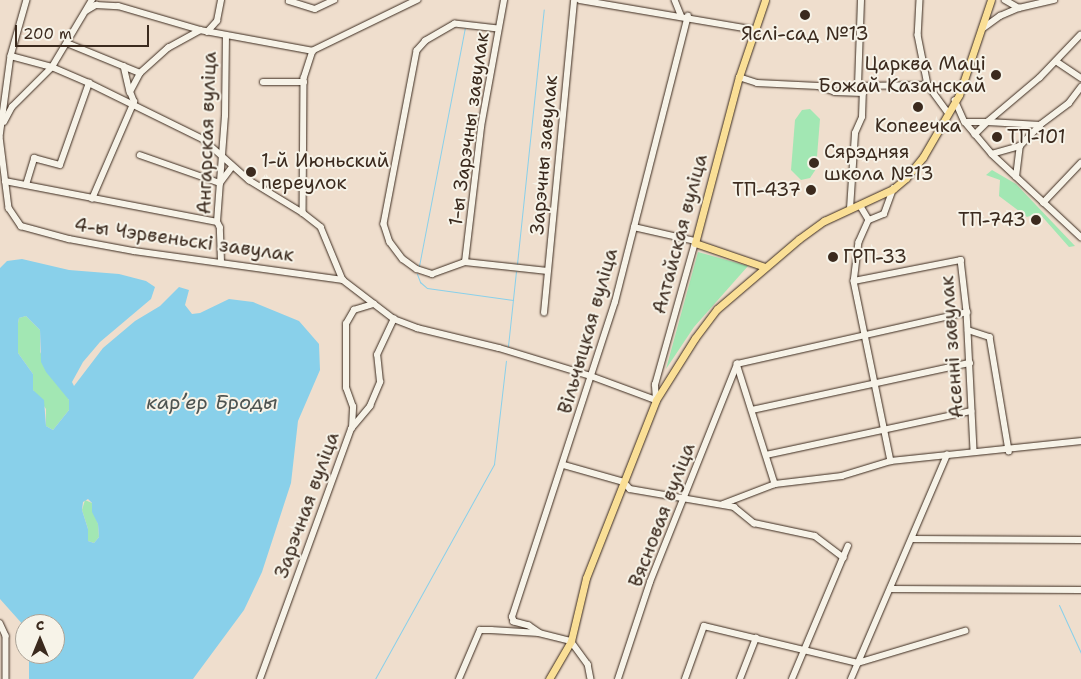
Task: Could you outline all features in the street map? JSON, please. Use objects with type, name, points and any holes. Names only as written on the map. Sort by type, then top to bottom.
[{"type":"main road","name":"Алтайская вуліца","points":[[695,242],[739,77],[765,0]]},
{"type":"main road","name":"Алтайская вуліца","points":[[548,679],[570,641],[586,578],[656,400],[706,321],[765,267],[824,221],[894,189],[923,157],[955,100],[991,0]]},
{"type":"main road","points":[[695,242],[765,267]]},
{"type":"street","points":[[27,0],[11,56],[2,126],[5,181],[217,222]]},
{"type":"street","points":[[2,126],[12,107],[52,67],[92,0]]},
{"type":"street","points":[[114,0],[122,7]]},
{"type":"street","name":"Ангарская вуліца","points":[[207,32],[217,21],[221,0]]},
{"type":"street","points":[[289,1],[312,9],[332,0]]},
{"type":"street","points":[[86,11],[105,4],[122,7],[207,32],[314,51],[418,0]]},
{"type":"street","name":"1-ы Зарэчны завулак","points":[[465,262],[481,126],[504,0]]},
{"type":"street","name":"Зарэчны завулак","points":[[544,313],[574,0]]},
{"type":"street","points":[[580,0],[688,16],[755,30]]},
{"type":"street","points":[[675,0],[680,15]]},
{"type":"street","points":[[850,208],[855,133],[862,116],[863,93],[858,86],[861,0]]},
{"type":"street","points":[[920,0],[918,35],[928,86],[948,113]]},
{"type":"street","points":[[1005,0],[1019,8]]},
{"type":"street","points":[[982,29],[1000,16],[1019,8],[1054,0]]},
{"type":"street","name":"Вільчыцкая вуліца","points":[[539,633],[530,626],[514,622],[512,617],[592,376],[634,228],[688,16]]},
{"type":"street","points":[[498,29],[455,24],[426,41],[417,51],[384,224],[390,242],[403,259],[417,269],[432,274],[465,262],[548,271]]},
{"type":"street","points":[[130,92],[140,73],[168,48],[200,30]]},
{"type":"street","points":[[975,135],[1056,61],[1081,35]]},
{"type":"street","name":"Ангарская вуліца","points":[[221,262],[220,228],[217,222],[222,159],[226,36]]},
{"type":"street","points":[[67,43],[140,73]]},
{"type":"street","points":[[303,213],[304,82],[314,51]]},
{"type":"street","points":[[11,56],[52,67],[90,82],[134,102],[203,139],[232,167],[303,213],[321,227],[343,280],[394,319],[592,376],[656,400]]},
{"type":"street","points":[[1056,61],[1081,78]]},
{"type":"street","points":[[92,199],[134,102],[124,66]]},
{"type":"street","points":[[739,77],[757,83],[818,83],[835,92],[863,93]]},
{"type":"street","points":[[26,185],[34,158],[60,165],[90,82]]},
{"type":"street","points":[[263,82],[304,82]]},
{"type":"street","points":[[858,86],[928,86]]},
{"type":"street","points":[[1016,177],[1015,167],[1020,146],[1040,125],[1069,103],[1081,87]]},
{"type":"street","points":[[955,100],[965,122],[992,154],[1081,237]]},
{"type":"street","points":[[965,122],[1040,125]]},
{"type":"street","points":[[992,154],[1020,146]]},
{"type":"street","points":[[140,155],[220,182],[232,167]]},
{"type":"street","points":[[1044,202],[1081,163]]},
{"type":"street","name":"4-ы Чэрвеньскі завулак","points":[[5,181],[9,208],[21,226],[97,244],[343,280]]},
{"type":"street","points":[[891,461],[854,281],[859,242],[869,220],[884,214],[894,189]]},
{"type":"street","points":[[860,205],[869,220]]},
{"type":"street","points":[[634,228],[695,242]]},
{"type":"street","name":"Алтайская вуліца","points":[[656,400],[655,385],[695,242]]},
{"type":"street","name":"Асенні завулак","points":[[854,281],[961,260],[967,312],[974,450]]},
{"type":"street","points":[[352,429],[353,407],[346,388],[346,324],[354,310],[374,304]]},
{"type":"street","points":[[775,484],[737,364],[967,312]]},
{"type":"street","name":"Зарэчная вуліца","points":[[260,679],[352,429],[370,406],[380,382],[377,354],[394,319]]},
{"type":"street","points":[[968,330],[990,337],[1009,451]]},
{"type":"street","points":[[752,410],[874,382],[970,363]]},
{"type":"street","name":"Вясновая вуліца","points":[[618,679],[650,582],[737,364]]},
{"type":"street","points":[[766,455],[971,411]]},
{"type":"street","points":[[723,504],[775,484],[842,476],[891,461],[974,450],[986,453],[1009,451],[1081,441]]},
{"type":"street","points":[[851,679],[947,455]]},
{"type":"street","points":[[564,465],[624,482],[630,489],[734,507],[754,522],[815,536],[844,558]]},
{"type":"street","points":[[912,539],[1081,540]]},
{"type":"street","points":[[792,679],[848,546]]},
{"type":"street","points":[[890,589],[1081,590]]},
{"type":"street","points":[[0,623],[6,636],[6,679]]},
{"type":"street","points":[[686,679],[704,626],[858,663],[965,631]]},
{"type":"street","points":[[459,679],[480,630],[539,633],[570,641],[588,664],[591,679]]},
{"type":"street","points":[[740,679],[756,638]]},
{"type":"green space","points":[[810,109],[820,119],[816,169],[810,178],[801,180],[791,170],[795,120],[802,110]]},
{"type":"green space","points":[[992,170],[1016,184],[1075,246],[1069,247],[1039,213],[1027,217],[999,196],[1000,180],[986,175]]},
{"type":"green space","points":[[698,252],[748,266],[694,327],[666,369]]},
{"type":"green space","points":[[26,316],[40,330],[40,352],[69,400],[69,410],[53,430],[46,426],[46,409],[33,390],[33,374],[18,353],[19,318]]},
{"type":"green space","points":[[85,500],[92,503],[98,524],[99,537],[94,543],[88,541],[88,529],[82,510]]},
{"type":"water","name":"карʼер Броды","points":[[22,259],[69,270],[119,274],[146,281],[155,287],[151,299],[100,342],[83,362],[72,382],[74,386],[103,348],[135,321],[160,306],[179,287],[189,290],[185,305],[192,314],[200,313],[229,299],[253,302],[299,321],[319,344],[320,370],[298,421],[291,483],[262,572],[244,610],[193,679],[29,679],[29,664],[65,664],[65,614],[15,614],[15,616],[0,599],[0,268],[7,261]],"holes":[[[26,316],[40,330],[41,362],[46,372],[69,400],[69,410],[53,430],[46,426],[44,400],[33,390],[33,374],[18,353],[19,318]],[[88,499],[92,503],[92,512],[98,524],[99,537],[94,543],[88,541],[88,529],[82,510],[83,502]]]},
{"type":"waterway","points":[[517,264],[544,9]]},
{"type":"waterway","points":[[419,266],[465,28]]},
{"type":"waterway","points":[[508,346],[516,271]]},
{"type":"waterway","points":[[417,274],[420,282],[427,288],[513,300]]},
{"type":"waterway","points":[[375,679],[494,464],[506,361]]},
{"type":"waterway","points":[[1059,605],[1081,653]]},
{"type":"place","name":"Яслі-сад №13","points":[[805,15]]},
{"type":"place","name":"Царква Маці Божай Казанскай","points":[[996,75]]},
{"type":"place","name":"Копеечка","points":[[918,107]]},
{"type":"place","name":"ТП-101","points":[[997,137]]},
{"type":"place","name":"Сярэдняя школа №13","points":[[814,163]]},
{"type":"place","name":"1-й Июньский переулок","points":[[251,172]]},
{"type":"place","name":"ТП-437","points":[[811,190]]},
{"type":"place","name":"ТП-743","points":[[1036,220]]},
{"type":"place","name":"ГРП-33","points":[[833,257]]}]
